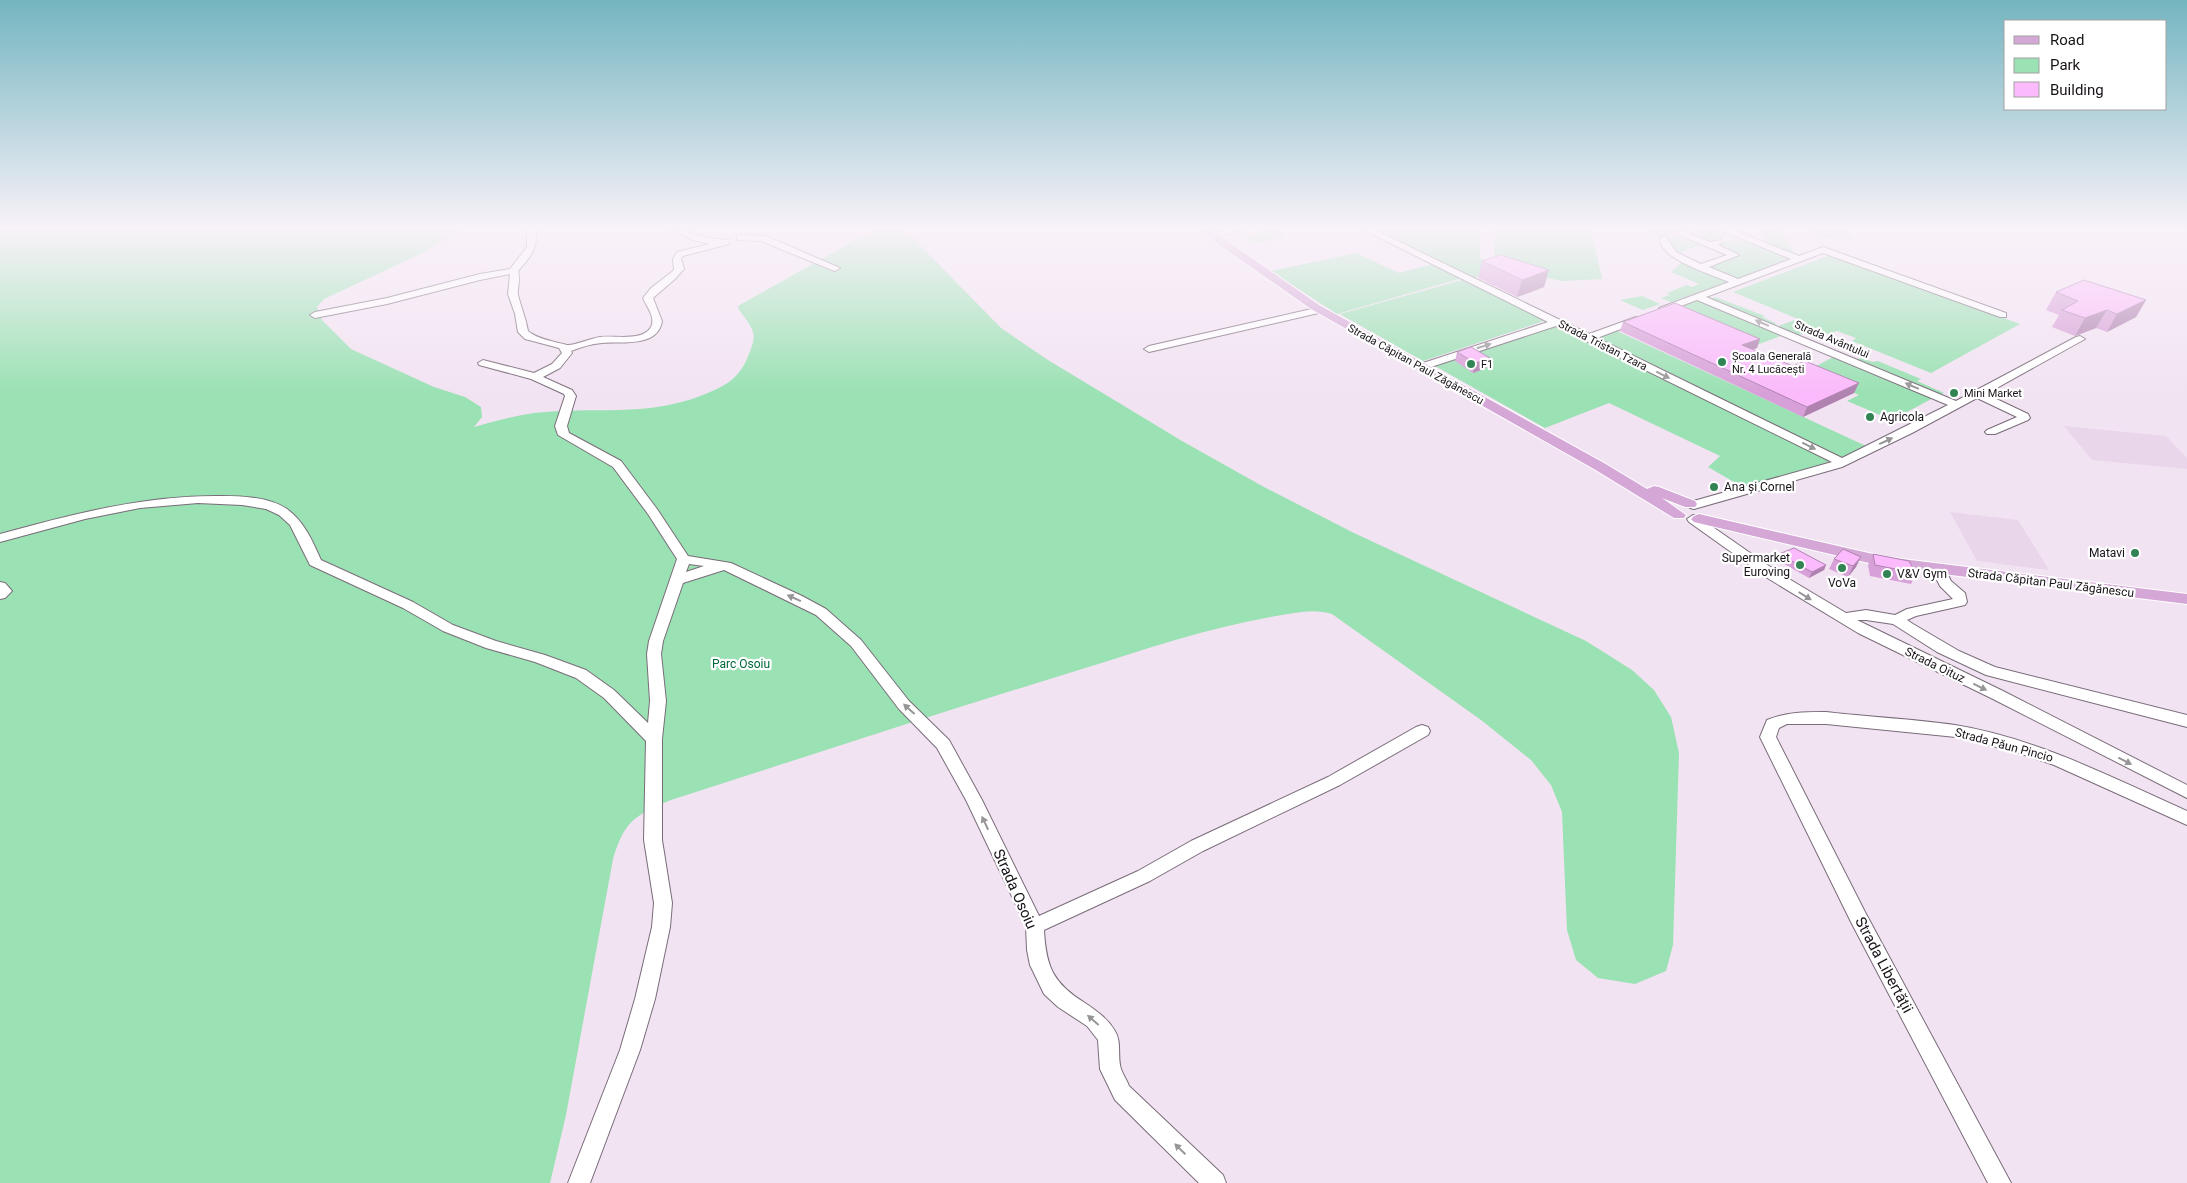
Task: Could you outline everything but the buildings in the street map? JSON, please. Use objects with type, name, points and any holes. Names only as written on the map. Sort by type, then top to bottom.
[{"type":"main road","name":"Strada Căpitan Paul Zăgănescu","points":[[1279,283],[1320,310],[1599,466],[1692,511],[1768,534],[1857,556],[1939,570],[2187,599]]},
{"type":"street","points":[[316,315],[387,301],[457,283]]},
{"type":"street","points":[[514,283],[513,294],[520,314],[523,332],[529,337],[563,346],[567,354],[556,366],[535,377]]},
{"type":"street","points":[[566,350],[594,341],[636,339],[648,333],[656,326],[657,320],[648,298],[652,292],[664,283]]},
{"type":"street","name":"Strada Tristan Tzara","points":[[1477,283],[1842,462]]},
{"type":"street","points":[[1588,338],[1735,283]]},
{"type":"street","points":[[1915,283],[2003,315]]},
{"type":"street","name":"Strada Avântului","points":[[1698,297],[1957,405]]},
{"type":"street","points":[[1149,349],[1320,310]]},
{"type":"street","points":[[1421,367],[1557,322]]},
{"type":"street","points":[[1692,511],[1842,462],[1957,405],[2080,339]]},
{"type":"street","points":[[483,363],[535,377],[568,392],[572,396],[561,426],[564,435],[573,442],[611,460],[625,474],[684,559],[656,641],[654,654],[658,701],[654,739],[653,840],[663,903],[661,927],[645,999],[630,1050],[579,1183]]},
{"type":"street","points":[[1977,394],[2024,416],[2024,418],[1991,432]]},
{"type":"street","points":[[0,538],[109,510],[153,502],[190,499],[247,501],[266,504],[282,512],[297,524],[315,562],[408,604],[448,628],[491,645],[540,658],[582,674],[609,694],[654,739]]},
{"type":"street","name":"Strada Oituz","points":[[1692,511],[1774,576],[1843,620],[1998,695],[2187,792]]},
{"type":"street","name":"Strada Osoiu","points":[[684,559],[726,566],[821,612],[856,643],[904,705],[943,744],[974,800],[1035,926],[1038,957],[1051,988],[1065,1001],[1094,1020],[1108,1037],[1110,1068],[1122,1092],[1215,1183]]},
{"type":"street","points":[[678,580],[706,570],[726,566]]},
{"type":"street","points":[[1897,620],[1912,612],[1960,602],[1960,596],[1945,583],[1939,570]]},
{"type":"street","points":[[0,586],[5,591],[0,595]]},
{"type":"street","points":[[1843,620],[1852,616],[1866,615],[1897,620],[1941,649],[1990,671],[2187,721]]},
{"type":"street","name":"Strada Păun Pincio","points":[[1772,745],[1768,737],[1773,724],[1784,719],[1826,718],[1956,731],[2019,747],[2060,761],[2187,818]]},
{"type":"street","points":[[1035,926],[1144,876],[1197,846],[1334,781],[1422,731]]},
{"type":"street","name":"Strada Libertății","points":[[1772,745],[1858,917],[2000,1183]]},
{"type":"shaded area","points":[[2064,426],[2166,436],[2187,458],[2187,469],[2092,460]]},
{"type":"shaded area","points":[[1950,512],[2018,520],[2049,570],[1977,561]]},
{"type":"green space","name":"Parc Osoiu","points":[[0,283],[358,283],[324,299],[317,307],[322,320],[351,349],[434,387],[465,397],[481,407],[482,417],[474,427],[534,413],[661,407],[703,395],[723,386],[734,378],[742,368],[754,339],[752,329],[738,306],[778,283],[957,283],[1001,328],[1048,360],[1182,441],[1264,487],[1354,533],[1586,641],[1632,670],[1654,690],[1671,717],[1679,753],[1673,945],[1666,971],[1635,984],[1598,978],[1576,960],[1567,930],[1562,812],[1551,785],[1531,760],[1481,720],[1332,614],[1318,611],[1297,612],[1227,626],[1154,646],[671,800],[640,815],[627,827],[617,846],[613,859],[566,1115],[550,1183],[0,1183]]},
{"type":"green space","points":[[1290,283],[1444,283],[1337,314]]},
{"type":"green space","points":[[1450,283],[1469,283],[1547,320],[1423,361],[1340,314]]},
{"type":"green space","points":[[1697,283],[1723,283],[1671,302],[1661,298],[1670,295],[1667,293],[1687,285],[1692,287],[1699,284]]},
{"type":"green space","points":[[1756,283],[1908,283],[2020,324],[1931,373],[1852,341],[1856,338],[1837,331],[1829,334],[1814,329],[1799,335],[1778,326],[1798,319],[1733,292]]},
{"type":"green space","points":[[1642,296],[1660,304],[1643,310],[1620,300]]},
{"type":"green space","points":[[1715,297],[1765,316],[1762,317],[1777,324],[1771,326],[1709,300]]},
{"type":"green space","points":[[1699,300],[1783,335],[1754,346],[1671,311]]},
{"type":"green space","points":[[1555,324],[1835,461],[1746,489],[1708,467],[1720,456],[1609,403],[1545,428],[1435,366]]},
{"type":"green space","points":[[1615,330],[1866,446],[1839,459],[1593,338]]},
{"type":"green space","points":[[1835,356],[1935,397],[1892,420],[1847,401],[1859,395],[1805,372]]},
{"type":"green space","points":[[1861,358],[1873,362],[1878,361],[1921,379],[1917,381],[1944,393],[1937,395],[1854,360]]},
{"type":"place","name":"Școala Generală Nr. 4 Lucăcești","points":[[1722,362]]},
{"type":"place","name":"F1","points":[[1471,364]]},
{"type":"place","name":"Mini Market","points":[[1954,393]]},
{"type":"place","name":"Agricola","points":[[1870,417]]},
{"type":"place","name":"Ana și Cornel","points":[[1714,487]]},
{"type":"place","name":"Matavi","points":[[2135,553]]},
{"type":"place","name":"Supermarket Euroving","points":[[1800,565]]},
{"type":"place","name":"VoVa","points":[[1842,568]]},
{"type":"place","name":"V&V Gym","points":[[1887,574]]}]
